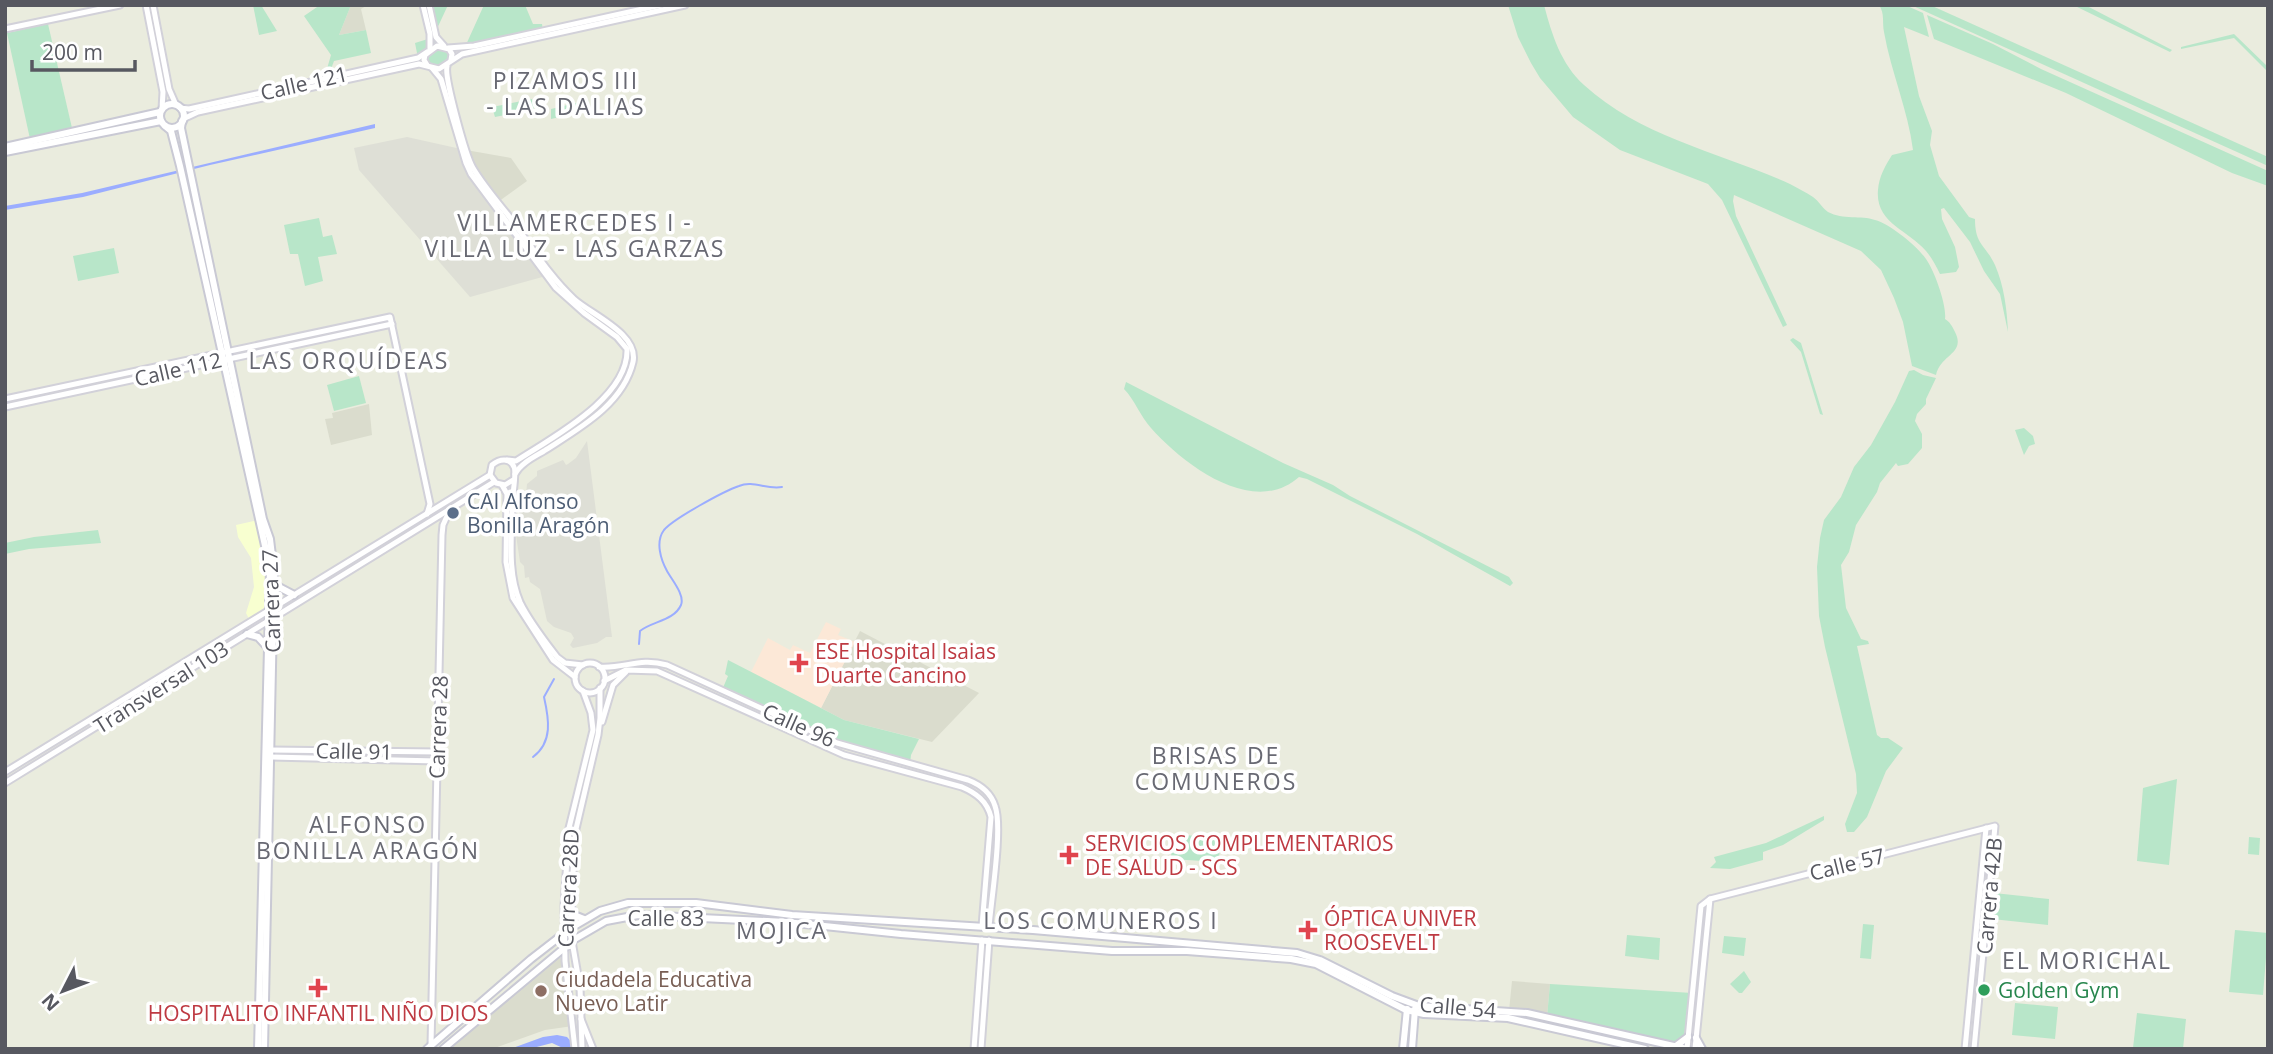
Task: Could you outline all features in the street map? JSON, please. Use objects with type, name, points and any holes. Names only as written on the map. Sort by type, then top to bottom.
[{"type":"main road","points":[[5,150],[162,117],[169,104],[178,107]]},
{"type":"main road","name":"Carrera 27","points":[[178,107],[257,517],[267,552],[272,608]]},
{"type":"main road","points":[[162,117],[174,127],[182,120]]},
{"type":"main road","name":"Carrera 27","points":[[162,117],[171,131],[180,166],[263,519],[270,539],[275,585],[268,648],[258,1049]]},
{"type":"main road","points":[[275,585],[293,595]]},
{"type":"main road","name":"Carrera 27","points":[[264,1049],[273,753],[271,619]]},
{"type":"main road","points":[[247,634],[258,637],[268,648]]},
{"type":"main road","points":[[650,915],[657,909],[652,901]]},
{"type":"main road","points":[[669,916],[664,907],[671,901]]},
{"type":"main road","name":"Calle 83","points":[[429,1047],[564,933],[612,906],[671,901],[792,915],[985,926]]},
{"type":"main road","points":[[571,906],[574,915],[586,919]]},
{"type":"main road","name":"Calle 83","points":[[443,1049],[572,940],[606,921],[650,915],[821,925],[906,935],[986,940]]},
{"type":"main road","points":[[887,920],[892,923],[893,928],[887,933]]},
{"type":"main road","points":[[906,921],[901,928],[906,935]]},
{"type":"main road","name":"Calle 54","points":[[985,926],[1297,953],[1320,960],[1377,989],[1428,1007],[1527,1013],[1687,1049]]},
{"type":"main road","points":[[1069,947],[1075,942],[1070,933]]},
{"type":"main road","points":[[1092,949],[1086,945],[1086,940],[1093,935]]},
{"type":"main road","name":"Calle 54","points":[[986,940],[1092,949],[1187,951],[1301,960],[1327,970],[1406,1010],[1508,1018],[1645,1049]]},
{"type":"main road","points":[[485,998],[483,1007],[492,1009]]},
{"type":"main road","points":[[1403,1049],[1406,1010],[1412,1003],[1420,1013],[1415,1022],[1412,1049]]},
{"type":"main road","points":[[1396,1006],[1404,1012],[1405,1019]]},
{"type":"main road","points":[[469,1013],[477,1015],[476,1022]]},
{"type":"main road","points":[[1670,1047],[1692,1038],[1702,1049]]},
{"type":"street","points":[[5,29],[120,5]]},
{"type":"street","name":"Carrera 27","points":[[146,5],[163,92],[162,117]]},
{"type":"street","points":[[153,5],[169,89],[178,107]]},
{"type":"street","points":[[426,5],[436,37],[452,54],[447,82],[467,155],[475,171],[554,279],[582,306],[625,337],[633,363],[626,378],[605,407],[567,436],[524,463],[514,477],[502,485]]},
{"type":"street","points":[[426,5],[430,34],[428,51],[424,58],[441,79],[471,174],[556,288],[622,341],[630,352]]},
{"type":"street","points":[[626,14],[637,5]]},
{"type":"street","points":[[428,51],[474,46],[661,5]]},
{"type":"street","points":[[430,67],[439,69],[462,54],[685,5]]},
{"type":"street","name":"Calle 121","points":[[178,107],[189,109],[418,58],[428,51]]},
{"type":"street","name":"Calle 121","points":[[182,120],[210,110],[419,64],[430,67]]},
{"type":"street","name":"Calle 112","points":[[5,399],[225,355],[392,324],[390,317],[225,355],[5,407]]},
{"type":"street","points":[[392,324],[430,504],[427,514]]},
{"type":"street","points":[[575,677],[553,660],[513,598],[506,562],[507,494],[502,485],[494,482],[490,475],[494,463],[517,460],[591,411],[615,384],[630,352]]},
{"type":"street","points":[[507,460],[513,465],[514,477],[512,572],[521,603],[557,657],[569,664],[599,667],[604,674],[604,681]]},
{"type":"street","name":"Transversal 103","points":[[5,772],[490,475]]},
{"type":"street","name":"Transversal 103","points":[[5,783],[425,527],[494,482]]},
{"type":"street","points":[[430,504],[439,506]]},
{"type":"street","name":"Carrera 28","points":[[429,1047],[433,983],[442,535],[444,522],[451,510]]},
{"type":"street","points":[[425,527],[435,527],[442,535]]},
{"type":"street","points":[[285,600],[285,607],[290,608]]},
{"type":"street","name":"Calle 96","points":[[599,667],[612,668],[643,661],[667,665],[837,743],[974,782],[987,792],[994,803],[998,819],[985,926]]},
{"type":"street","points":[[583,665],[575,677],[589,705],[596,730]]},
{"type":"street","points":[[583,691],[593,692],[617,673],[632,669]]},
{"type":"street","name":"Calle 96","points":[[632,669],[669,675],[844,755],[962,787],[978,795],[991,817],[985,926]]},
{"type":"street","name":"Carrera 28D","points":[[580,1048],[574,1037],[564,947],[569,828],[596,730],[613,685],[619,677],[632,669]]},
{"type":"street","name":"Carrera 28D","points":[[580,1048],[580,987],[572,940],[571,906],[576,828],[596,730],[600,688]]},
{"type":"street","points":[[103,712],[101,718],[108,720]]},
{"type":"street","points":[[90,720],[98,721],[95,727]]},
{"type":"street","name":"Calle 91","points":[[273,753],[438,752]]},
{"type":"street","name":"Calle 91","points":[[273,753],[438,761]]},
{"type":"street","name":"Calle 57","points":[[1692,1038],[1700,906],[1710,899],[1995,826]]},
{"type":"street","name":"Carrera 42B","points":[[1974,1049],[1995,826]]},
{"type":"street","name":"Carrera 42B","points":[[1965,1049],[1986,828]]},
{"type":"street","points":[[1687,1049],[1692,1038],[1710,899]]},
{"type":"street","points":[[974,1049],[986,940]]},
{"type":"street","points":[[981,1049],[986,940]]},
{"type":"street","name":"Carrera 28D","points":[[580,1016],[593,1049]]},
{"type":"street","points":[[1692,1038],[1695,1049]]},
{"type":"shaded area","points":[[253,5],[261,5],[277,31],[259,35]]},
{"type":"shaded area","points":[[320,5],[351,5],[339,35],[366,30],[371,53],[334,61],[331,69],[333,77],[324,79],[331,55],[304,16]]},
{"type":"shaded area","points":[[351,5],[368,5],[361,9],[366,30],[339,35]]},
{"type":"shaded area","points":[[423,5],[448,5],[435,33],[453,56],[444,68],[429,67],[424,58],[418,58],[415,43],[431,38]]},
{"type":"shaded area","points":[[484,5],[525,5],[533,24],[542,24],[543,31],[465,47]]},
{"type":"shaded area","points":[[1508,5],[1544,5],[1554,38],[1569,68],[1584,85],[1631,118],[1682,142],[1790,184],[1813,197],[1834,214],[1881,222],[1910,242],[1933,271],[1942,297],[1945,319],[1958,339],[1955,350],[1936,375],[1912,366],[1903,322],[1894,298],[1881,270],[1861,251],[1734,195],[1736,216],[1787,325],[1783,327],[1722,200],[1708,184],[1620,150],[1573,117],[1540,78],[1531,63],[1518,37]]},
{"type":"shaded area","points":[[1879,5],[1905,5],[1923,13],[1929,37],[1904,27],[1919,96],[1932,131],[1930,145],[1939,176],[1969,217],[1975,219],[1979,239],[1995,265],[2001,281],[2008,332],[2000,294],[1984,271],[1970,242],[1944,208],[1941,209],[1942,219],[1955,247],[1959,267],[1956,272],[1940,274],[1926,251],[1887,218],[1878,201],[1880,181],[1892,155],[1913,150]]},
{"type":"shaded area","points":[[1911,5],[1930,5],[2268,157],[2268,166]]},
{"type":"shaded area","points":[[2073,5],[2085,5],[2172,50],[2170,52]]},
{"type":"shaded area","points":[[1927,15],[2268,171],[2268,186],[2232,173],[2066,93],[1934,39]]},
{"type":"shaded area","points":[[48,24],[72,128],[30,139],[7,33]]},
{"type":"shaded area","points":[[2234,34],[2268,67],[2268,72],[2234,38],[2181,49],[2181,47]]},
{"type":"shaded area","points":[[532,99],[534,109],[495,117],[492,107]]},
{"type":"shaded area","points":[[588,100],[591,110],[551,119],[551,109]]},
{"type":"shaded area","points":[[407,137],[461,149],[546,276],[470,297],[359,170],[354,148]]},
{"type":"shaded area","points":[[466,150],[511,158],[527,181],[498,202],[473,168]]},
{"type":"shaded area","points":[[319,218],[323,237],[332,235],[337,254],[318,257],[323,281],[305,286],[298,254],[290,254],[284,225]]},
{"type":"shaded area","points":[[114,248],[119,273],[78,281],[73,256]]},
{"type":"shaded area","points":[[1793,338],[1801,343],[1823,415],[1820,414],[1801,352],[1790,340]]},
{"type":"shaded area","points":[[1914,370],[1936,378],[1926,404],[1917,414],[1915,421],[1922,434],[1922,448],[1908,464],[1898,466],[1896,463],[1880,483],[1856,525],[1849,552],[1841,565],[1846,608],[1861,639],[1869,644],[1857,646],[1877,735],[1888,738],[1903,748],[1886,771],[1867,817],[1854,832],[1847,832],[1845,824],[1857,793],[1856,774],[1819,616],[1817,567],[1820,538],[1824,520],[1841,497],[1854,467],[1871,445],[1909,371]]},
{"type":"shaded area","points":[[359,376],[366,403],[334,411],[327,385]]},
{"type":"shaded area","points":[[1126,382],[1283,463],[1333,485],[1509,577],[1513,583],[1510,586],[1417,534],[1307,479],[1299,477],[1281,488],[1261,492],[1240,489],[1220,481],[1181,457],[1151,428],[1124,389]]},
{"type":"shaded area","points":[[369,404],[372,435],[331,445],[325,419],[333,418],[332,413]]},
{"type":"shaded area","points":[[2024,428],[2033,436],[2035,444],[2029,446],[2024,455],[2015,430]]},
{"type":"shaded area","points":[[587,441],[612,637],[573,648],[570,645],[574,638],[571,633],[554,627],[547,621],[540,589],[530,582],[529,577],[525,578],[516,535],[521,534],[518,496],[526,495],[527,484],[537,476],[537,471],[563,460],[568,464],[576,458]]},
{"type":"shaded area","points":[[258,520],[267,552],[269,609],[250,621],[246,613],[254,587],[251,558],[238,537],[236,525]]},
{"type":"shaded area","points":[[98,530],[101,543],[29,549],[5,554],[5,543]]},
{"type":"shaded area","name":"ESE Hospital Isaias Duarte Cancino","points":[[826,622],[841,629],[838,635],[855,642],[821,708],[751,672],[768,638],[790,650],[793,645],[810,653]]},
{"type":"shaded area","points":[[860,631],[979,693],[932,742],[844,720],[821,708]]},
{"type":"shaded area","points":[[728,660],[844,720],[919,739],[911,755],[910,764],[837,743],[722,690],[728,676],[725,674]]},
{"type":"shaded area","points":[[2177,779],[2169,865],[2137,861],[2143,788]]},
{"type":"shaded area","points":[[1824,816],[1824,820],[1783,845],[1763,852],[1763,860],[1730,869],[1710,868],[1716,862],[1714,857],[1766,843]]},
{"type":"shaded area","points":[[1172,834],[1220,838],[1219,862],[1171,859]]},
{"type":"shaded area","points":[[2249,837],[2260,838],[2259,855],[2248,854]]},
{"type":"shaded area","points":[[1994,893],[2049,899],[2048,925],[1992,919]]},
{"type":"shaded area","points":[[1863,924],[1874,925],[1871,959],[1860,958]]},
{"type":"shaded area","points":[[2235,930],[2268,933],[2263,995],[2229,992]]},
{"type":"shaded area","points":[[1627,935],[1660,938],[1659,960],[1625,956]]},
{"type":"shaded area","points":[[1724,936],[1746,938],[1744,956],[1722,953]]},
{"type":"shaded area","name":"Ciudadela Educativa Nuevo Latir","points":[[557,957],[563,959],[573,1026],[545,1030],[492,1049],[443,1049]]},
{"type":"shaded area","points":[[1744,971],[1751,982],[1739,993],[1730,984]]},
{"type":"shaded area","points":[[1512,981],[1550,984],[1547,1017],[1509,1011]]},
{"type":"shaded area","points":[[1550,984],[1692,993],[1688,1037],[1680,1044],[1547,1017]]},
{"type":"shaded area","points":[[2015,1003],[2058,1007],[2055,1039],[2012,1035]]},
{"type":"shaded area","points":[[2137,1013],[2186,1019],[2183,1049],[2133,1048]]},
{"type":"water","points":[[375,124],[375,128],[83,197],[5,210],[5,206],[82,193]]},
{"type":"water","points":[[543,1037],[567,1037],[578,1049],[565,1049],[552,1043],[529,1049],[510,1049]]},
{"type":"waterway","points":[[639,644],[640,631],[668,618],[678,610],[682,601],[661,556],[659,545],[664,530],[699,506],[744,484],[782,487]]},
{"type":"waterway","points":[[533,757],[547,737],[548,722],[544,697],[554,679]]},
{"type":"place","name":"CAI Alfonso Bonilla Aragón","points":[[453,513]]},
{"type":"place","name":"ESE Hospital Isaias Duarte Cancino","points":[[799,663]]},
{"type":"place","name":"SERVICIOS COMPLEMENTARIOS DE SALUD - SCS","points":[[1069,855]]},
{"type":"place","name":"ÓPTICA UNIVER ROOSEVELT","points":[[1308,930]]},
{"type":"place","name":"HOSPITALITO INFANTIL NIÑO DIOS","points":[[318,988]]},
{"type":"place","name":"Golden Gym","points":[[1984,990]]},
{"type":"place","name":"Ciudadela Educativa Nuevo Latir","points":[[541,991]]},
{"type":"district","name":"PIZAMOS III - LAS DALIAS","points":[[566,93]]},
{"type":"district","name":"VILLAMERCEDES I - VILLA LUZ - LAS GARZAS","points":[[575,235]]},
{"type":"district","name":"LAS ORQUÍDEAS","points":[[349,360]]},
{"type":"district","name":"BRISAS DE COMUNEROS","points":[[1216,768]]},
{"type":"district","name":"ALFONSO BONILLA ARAGÓN","points":[[368,837]]},
{"type":"district","name":"LOS COMUNEROS I","points":[[1101,920]]},
{"type":"district","name":"MOJICA","points":[[782,930]]},
{"type":"district","name":"EL MORICHAL","points":[[2087,960]]}]
